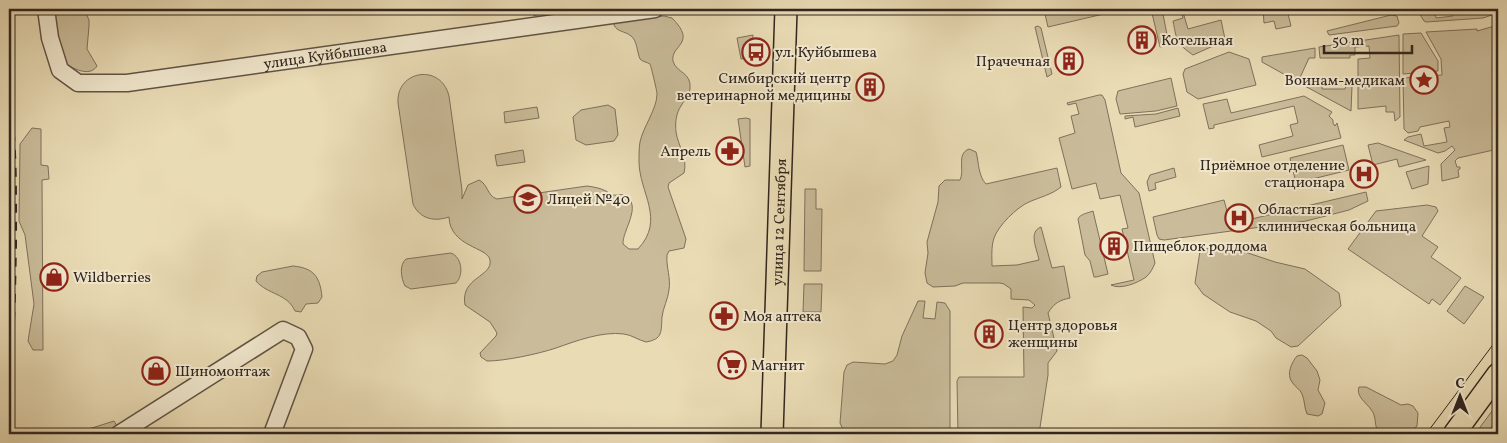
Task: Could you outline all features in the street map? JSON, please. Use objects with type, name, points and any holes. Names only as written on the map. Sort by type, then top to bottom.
[{"type":"main road","name":"улица 12 Сентября","points":[[772,434],[786,9]]},
{"type":"main road","points":[[1454,434],[1498,374]]},
{"type":"street","name":"улица Куйбышева","points":[[46,9],[50,38],[60,70],[78,83],[158,80],[655,9]]},
{"type":"street","points":[[119,434],[283,330],[298,337],[304,349],[272,434]]},
{"type":"shaded area","points":[[50,9],[84,9],[89,20],[87,49],[97,66],[93,70],[78,70],[60,60]]},
{"type":"shaded area","points":[[527,9],[602,9],[540,17],[533,15]]},
{"type":"shaded area","points":[[1125,9],[1048,27],[1044,10]]},
{"type":"shaded area","points":[[1151,9],[1162,9],[1169,45],[1160,47]]},
{"type":"shaded area","points":[[1180,9],[1182,9],[1188,29],[1221,20],[1225,39],[1193,55],[1180,44],[1177,37],[1173,21],[1183,18]]},
{"type":"shaded area","points":[[1263,9],[1297,9],[1298,12],[1288,14],[1291,26],[1276,29],[1274,21],[1264,23]]},
{"type":"shaded area","points":[[1452,9],[1497,9],[1492,15],[1483,18],[1426,22],[1419,13],[1435,13],[1436,18],[1453,16]]},
{"type":"shaded area","points":[[1391,15],[1397,16],[1399,23],[1397,26],[1329,35],[1327,31]]},
{"type":"shaded area","points":[[664,16],[672,18],[683,33],[683,39],[675,51],[673,61],[677,68],[689,79],[690,89],[678,112],[676,122],[677,137],[685,162],[684,173],[669,183],[668,187],[686,239],[684,248],[669,251],[667,255],[669,286],[660,334],[656,339],[646,342],[624,334],[598,335],[531,355],[487,361],[481,357],[480,353],[497,333],[490,322],[465,305],[465,296],[467,289],[472,283],[490,266],[490,260],[483,252],[469,245],[456,235],[451,227],[449,217],[428,218],[419,213],[413,204],[398,103],[399,92],[404,83],[420,75],[429,75],[444,85],[449,96],[462,199],[468,185],[479,180],[491,195],[497,199],[587,186],[601,189],[613,195],[625,196],[630,200],[632,212],[623,244],[629,249],[638,249],[646,238],[651,216],[640,173],[640,144],[655,106],[657,94],[650,64],[640,59],[633,38],[629,34],[617,29],[614,25],[615,22]]},
{"type":"shaded area","points":[[1498,25],[1498,144],[1493,145],[1498,145],[1498,149],[1458,158],[1455,161],[1457,167],[1460,167],[1458,170],[1459,177],[1442,181],[1441,164],[1455,150],[1452,146],[1438,153],[1404,140],[1421,134],[1424,146],[1447,142],[1444,128],[1450,127],[1449,121],[1420,127],[1418,131],[1408,133],[1404,129],[1403,78],[1421,77],[1422,84],[1430,83],[1429,76],[1442,75],[1441,59],[1426,32],[1477,29],[1477,31]]},
{"type":"shaded area","points":[[1035,27],[1041,28],[1052,74],[1047,77]]},
{"type":"shaded area","points":[[1421,33],[1438,61],[1438,71],[1403,74],[1403,34]]},
{"type":"shaded area","points":[[753,35],[752,57],[741,59],[737,38]]},
{"type":"shaded area","points":[[1399,35],[1400,117],[1395,121],[1394,112],[1386,112],[1386,106],[1358,109],[1358,59],[1370,58],[1369,46],[1355,47],[1355,55],[1350,55],[1350,58],[1320,58],[1319,47]]},
{"type":"shaded area","points":[[1315,48],[1315,58],[1309,58],[1298,82],[1262,62],[1262,57]]},
{"type":"shaded area","points":[[1229,52],[1249,59],[1256,85],[1198,99],[1187,92],[1183,74],[1185,69]]},
{"type":"shaded area","points":[[1171,78],[1177,106],[1156,111],[1120,114],[1116,99],[1118,91]]},
{"type":"shaded area","points":[[1306,80],[1311,80],[1311,85],[1322,85],[1322,89],[1345,89],[1346,86],[1352,86],[1351,111],[1303,85]]},
{"type":"shaded area","points":[[1102,95],[1105,100],[1121,173],[1139,193],[1155,263],[1146,277],[1119,287],[1111,285],[1134,280],[1122,229],[1128,228],[1120,195],[1100,199],[1096,183],[1072,189],[1059,138],[1075,133],[1071,116],[1079,114],[1076,103],[1068,105],[1067,103]]},
{"type":"shaded area","points":[[1304,96],[1332,112],[1329,116],[1335,126],[1337,123],[1341,138],[1262,157],[1259,145],[1293,136],[1290,125],[1298,123],[1294,106],[1214,125],[1214,128],[1209,129],[1203,104],[1227,99],[1231,113]]},
{"type":"shaded area","points":[[608,105],[615,109],[618,135],[614,141],[586,145],[576,140],[573,117],[581,110]]},
{"type":"shaded area","points":[[537,107],[539,118],[505,123],[504,112]]},
{"type":"shaded area","points":[[1178,108],[1180,116],[1135,127],[1133,117],[1125,119],[1125,116],[1156,114]]},
{"type":"shaded area","points":[[738,119],[750,119],[750,166],[745,167]]},
{"type":"shaded area","points":[[32,128],[41,129],[41,165],[48,166],[49,179],[42,180],[43,350],[33,350],[28,341],[34,304],[25,235],[19,221],[20,144]]},
{"type":"shaded area","points":[[1378,143],[1426,160],[1399,167],[1397,159],[1373,165],[1368,145]]},
{"type":"shaded area","points":[[1343,145],[1349,170],[1296,183],[1290,158]]},
{"type":"shaded area","points":[[969,149],[976,152],[980,173],[986,184],[1057,168],[1061,187],[1024,204],[1014,212],[996,233],[992,248],[992,266],[1017,265],[1039,260],[1034,237],[1037,229],[1041,227],[1052,268],[1064,266],[1070,298],[1058,302],[1048,313],[1057,351],[1048,363],[1048,375],[1039,434],[958,434],[957,381],[959,377],[1024,377],[1023,307],[1032,308],[1035,305],[1029,300],[1011,299],[1011,289],[1000,283],[963,283],[955,286],[933,287],[927,283],[925,273],[928,253],[927,242],[938,202],[939,186],[945,180],[960,180],[962,158],[965,151]]},
{"type":"shaded area","points":[[523,150],[525,162],[497,166],[495,155]]},
{"type":"shaded area","points":[[1429,166],[1428,184],[1412,189],[1406,172]]},
{"type":"shaded area","points":[[1174,168],[1176,177],[1155,183],[1156,189],[1149,191],[1147,182],[1150,175]]},
{"type":"shaded area","points":[[805,189],[816,189],[816,209],[822,209],[821,271],[804,271]]},
{"type":"shaded area","points":[[1366,192],[1368,201],[1349,210],[1306,221],[1164,240],[1159,239],[1157,235],[1153,217],[1224,200],[1227,211],[1239,208],[1243,221]]},
{"type":"shaded area","points":[[1427,205],[1436,207],[1438,211],[1422,236],[1438,247],[1431,257],[1461,278],[1440,305],[1432,299],[1429,304],[1348,249],[1376,211]]},
{"type":"shaded area","points":[[1093,211],[1108,274],[1096,277],[1094,277],[1090,261],[1085,255],[1078,219],[1082,215]]},
{"type":"shaded area","points":[[1213,247],[1239,250],[1275,262],[1305,269],[1339,293],[1341,306],[1298,346],[1291,347],[1276,338],[1271,331],[1256,321],[1230,312],[1203,294],[1195,283],[1200,251]]},
{"type":"shaded area","points":[[451,253],[458,258],[461,266],[459,280],[456,283],[411,289],[405,286],[401,272],[402,265],[406,259]]},
{"type":"shaded area","points":[[293,266],[311,271],[320,284],[322,297],[318,303],[306,304],[301,312],[295,311],[292,305],[282,297],[261,286],[256,281],[257,276],[262,272]]},
{"type":"shaded area","points":[[804,284],[822,284],[821,312],[803,312]]},
{"type":"shaded area","points":[[1465,286],[1484,297],[1464,324],[1447,311]]},
{"type":"shaded area","points":[[918,301],[925,301],[923,318],[935,319],[937,302],[945,303],[950,311],[950,434],[845,434],[840,423],[844,372],[847,365],[853,362],[885,364],[893,361]]},
{"type":"shaded area","points":[[1302,355],[1307,358],[1317,371],[1320,380],[1318,390],[1325,403],[1322,414],[1318,416],[1307,414],[1302,394],[1290,379],[1292,365],[1297,356]]},
{"type":"shaded area","points":[[1359,387],[1366,387],[1401,405],[1408,404],[1413,406],[1418,413],[1417,426],[1405,433],[1381,434],[1376,426],[1372,411],[1359,395]]},
{"type":"shaded area","points":[[1498,403],[1498,418],[1487,434],[1475,434]]},
{"type":"shaded area","points":[[114,421],[117,426],[112,434],[73,434]]},
{"type":"tram line","points":[[1426,434],[1498,338]]},
{"type":"railway","points":[[9,96],[14,152],[15,208],[12,342],[9,374]]},
{"type":"place","name":"Котельная","points":[[1142,40]]},
{"type":"place","name":"ул. Куйбышева","points":[[756,52]]},
{"type":"place","name":"Прачечная","points":[[1069,61]]},
{"type":"place","name":"Воинам-медикам","points":[[1424,80]]},
{"type":"place","name":"Симбирский центр ветеринарной медицины","points":[[870,87]]},
{"type":"place","name":"Апрель","points":[[730,151]]},
{"type":"place","name":"Приёмное отделение стационара","points":[[1364,174]]},
{"type":"place","name":"Лицей №40","points":[[528,199]]},
{"type":"place","name":"Областная клиническая больница","points":[[1239,218]]},
{"type":"place","name":"Пищеблок роддома","points":[[1114,246]]},
{"type":"place","name":"Wildberries","points":[[54,277]]},
{"type":"place","name":"Моя аптека","points":[[724,316]]},
{"type":"place","name":"Центр здоровья женщины","points":[[989,334]]},
{"type":"place","name":"Магнит","points":[[732,365]]},
{"type":"place","name":"Шиномонтаж","points":[[156,371]]}]
